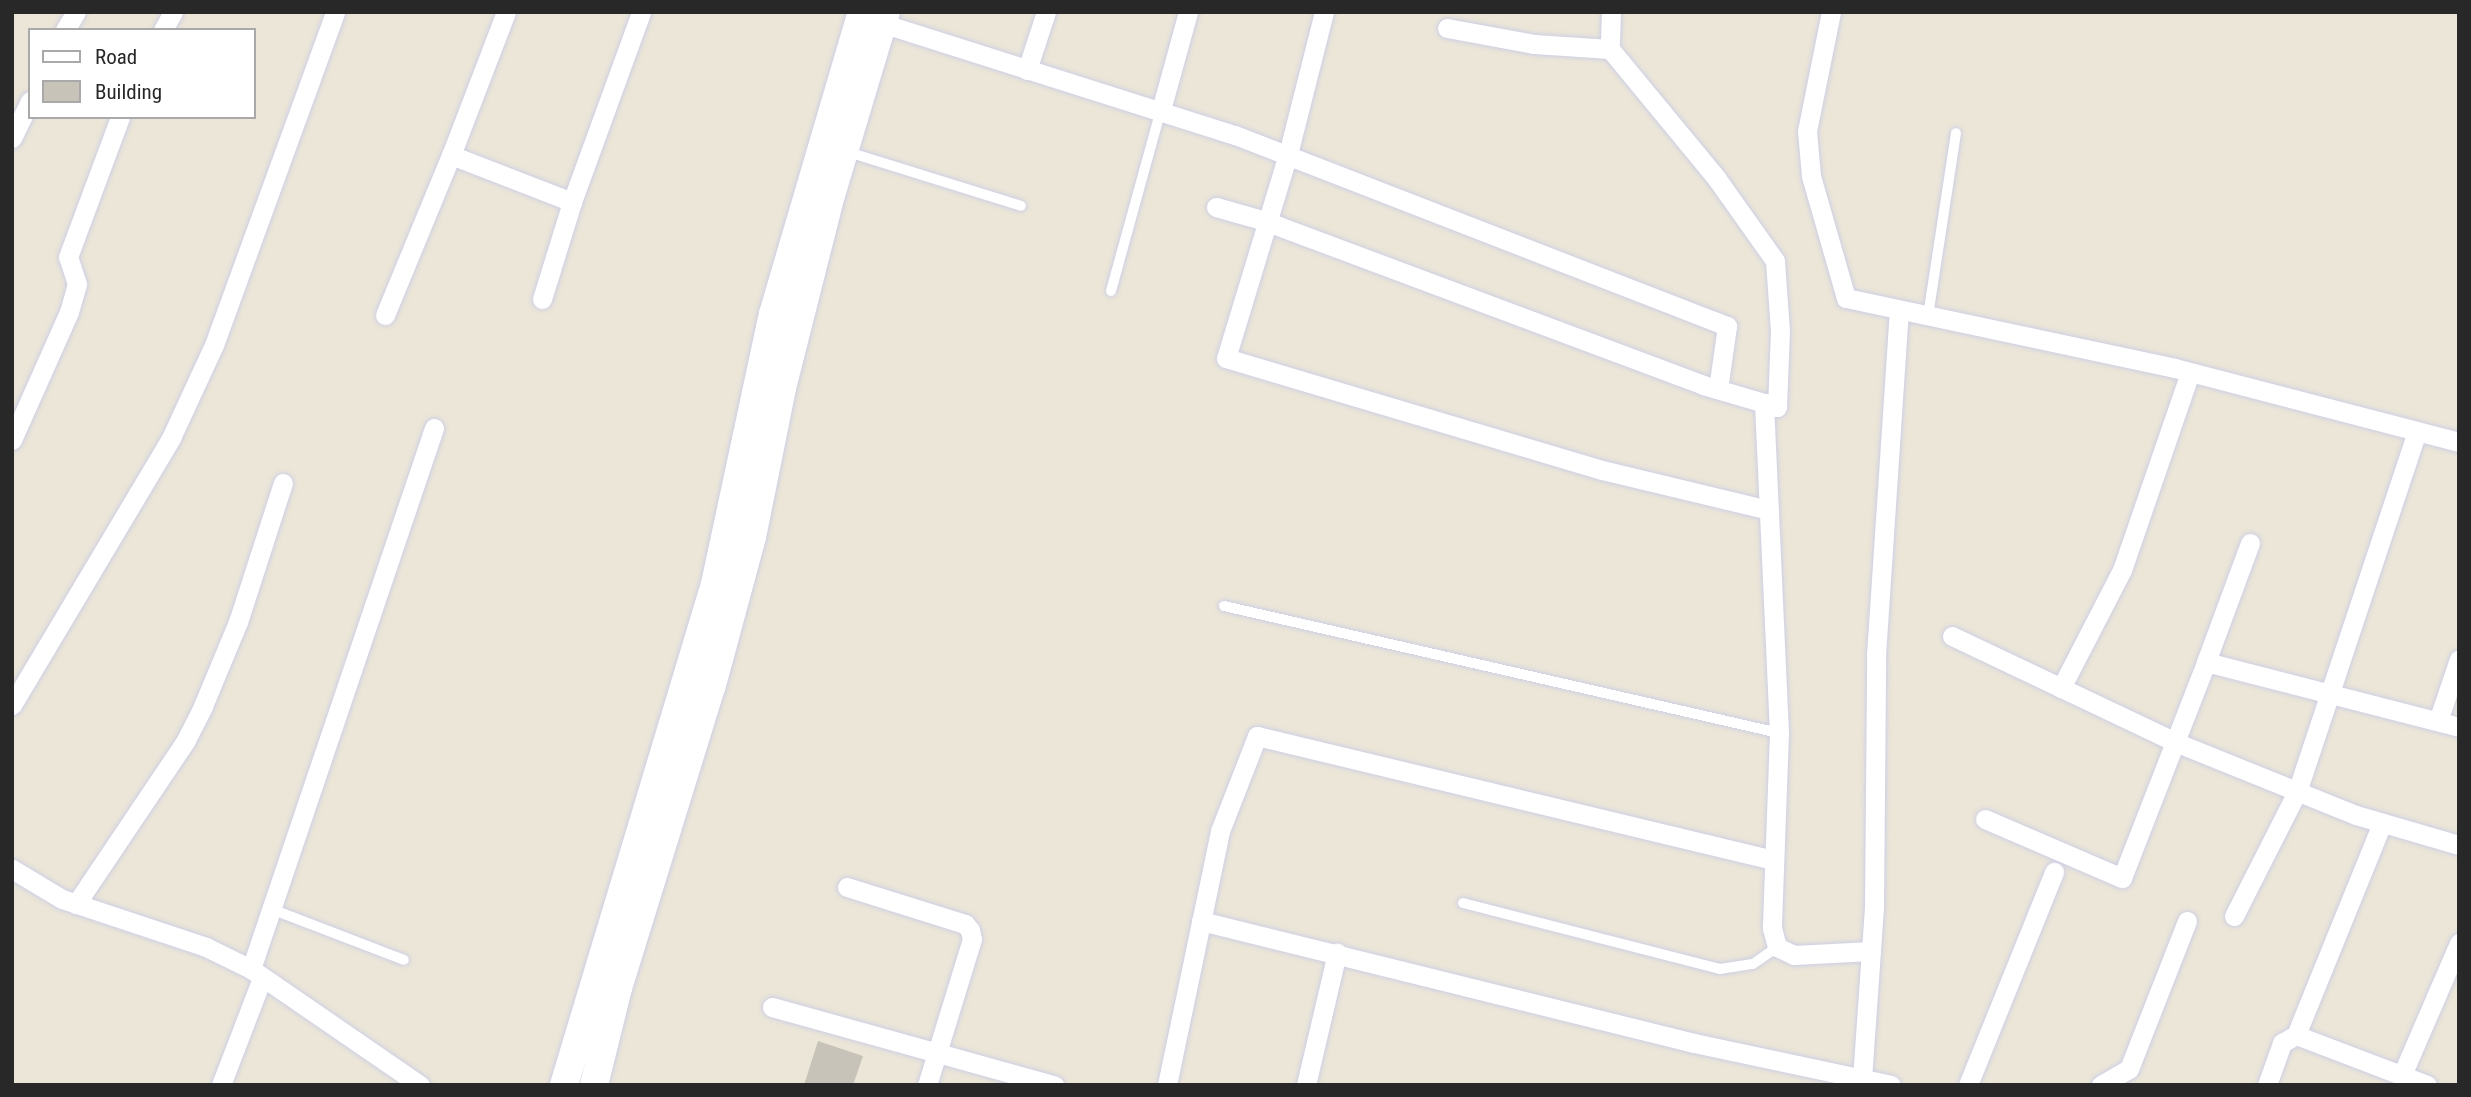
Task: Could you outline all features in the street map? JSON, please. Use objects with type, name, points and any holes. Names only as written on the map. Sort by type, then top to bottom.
[{"type":"street","points":[[66,28],[76,12]]},
{"type":"street","points":[[164,28],[173,12]]},
{"type":"street","points":[[12,705],[171,438],[214,345],[335,12]]},
{"type":"street","points":[[385,315],[506,12]]},
{"type":"street","points":[[542,299],[572,202],[641,12]]},
{"type":"street","points":[[1027,70],[1046,12]]},
{"type":"street","points":[[1161,110],[1188,12]]},
{"type":"street","points":[[1324,12],[1288,154],[1265,221],[1226,358],[1602,470],[1768,509]]},
{"type":"street","points":[[1216,208],[1265,221],[1718,389],[1777,407],[1780,330],[1775,261],[1717,179],[1610,49],[1611,12]]},
{"type":"street","points":[[1831,12],[1807,131],[1811,176],[1846,298],[2190,373],[2459,442]]},
{"type":"street","points":[[868,15],[1027,70],[1161,110],[1288,154],[1727,326],[1718,389]]},
{"type":"street","points":[[564,1085],[708,650],[752,537],[782,388],[844,151],[868,15]]},
{"type":"street","points":[[594,1085],[708,650],[715,584],[773,314],[868,15]]},
{"type":"street","points":[[1447,28],[1534,44],[1610,49]]},
{"type":"street","points":[[12,138],[28,105]]},
{"type":"street","points":[[12,440],[69,312],[77,284],[68,257],[119,119]]},
{"type":"street","points":[[451,155],[572,202]]},
{"type":"street","points":[[1862,1079],[1871,951],[1876,655],[1899,310]]},
{"type":"street","points":[[2061,688],[2122,570],[2190,373]]},
{"type":"street","points":[[1764,403],[1780,733],[1772,928],[1777,947],[1794,955],[1871,951]]},
{"type":"street","points":[[220,1085],[257,974],[274,910],[434,428]]},
{"type":"street","points":[[2234,916],[2297,792],[2332,694],[2417,432]]},
{"type":"street","points":[[76,904],[186,740],[203,706],[237,622],[283,483]]},
{"type":"street","points":[[1985,819],[2122,878],[2207,662],[2250,543]]},
{"type":"street","points":[[1952,635],[2175,742],[2297,792],[2382,823],[2459,845]]},
{"type":"street","points":[[2438,721],[2459,659]]},
{"type":"street","points":[[2207,662],[2459,727]]},
{"type":"street","points":[[1167,1085],[1220,831],[1257,736],[1773,860]]},
{"type":"street","points":[[2267,1085],[2282,1043],[2296,1035],[2382,823]]},
{"type":"street","points":[[12,869],[76,904],[206,947],[257,974],[420,1085]]},
{"type":"street","points":[[1968,1085],[2054,873]]},
{"type":"street","points":[[847,887],[965,924],[970,930],[972,939],[939,1054],[927,1085]]},
{"type":"street","points":[[1201,921],[1694,1043],[1891,1085]]},
{"type":"street","points":[[2101,1085],[2129,1069],[2186,921]]},
{"type":"street","points":[[2402,1075],[2459,943]]},
{"type":"street","points":[[1306,1085],[1337,953]]},
{"type":"street","points":[[772,1007],[1054,1085]]},
{"type":"street","points":[[2296,1035],[2427,1085]]},
{"type":"lane","points":[[1111,291],[1161,110]]},
{"type":"lane","points":[[1928,316],[1956,133]]},
{"type":"lane","points":[[844,151],[1021,206]]},
{"type":"lane","points":[[1224,606],[1780,733]]},
{"type":"lane","points":[[1463,903],[1720,969],[1753,964],[1777,947]]},
{"type":"lane","points":[[274,910],[404,960]]},
{"type":"building","points":[[818,1041],[863,1056],[853,1085],[804,1085]]}]
